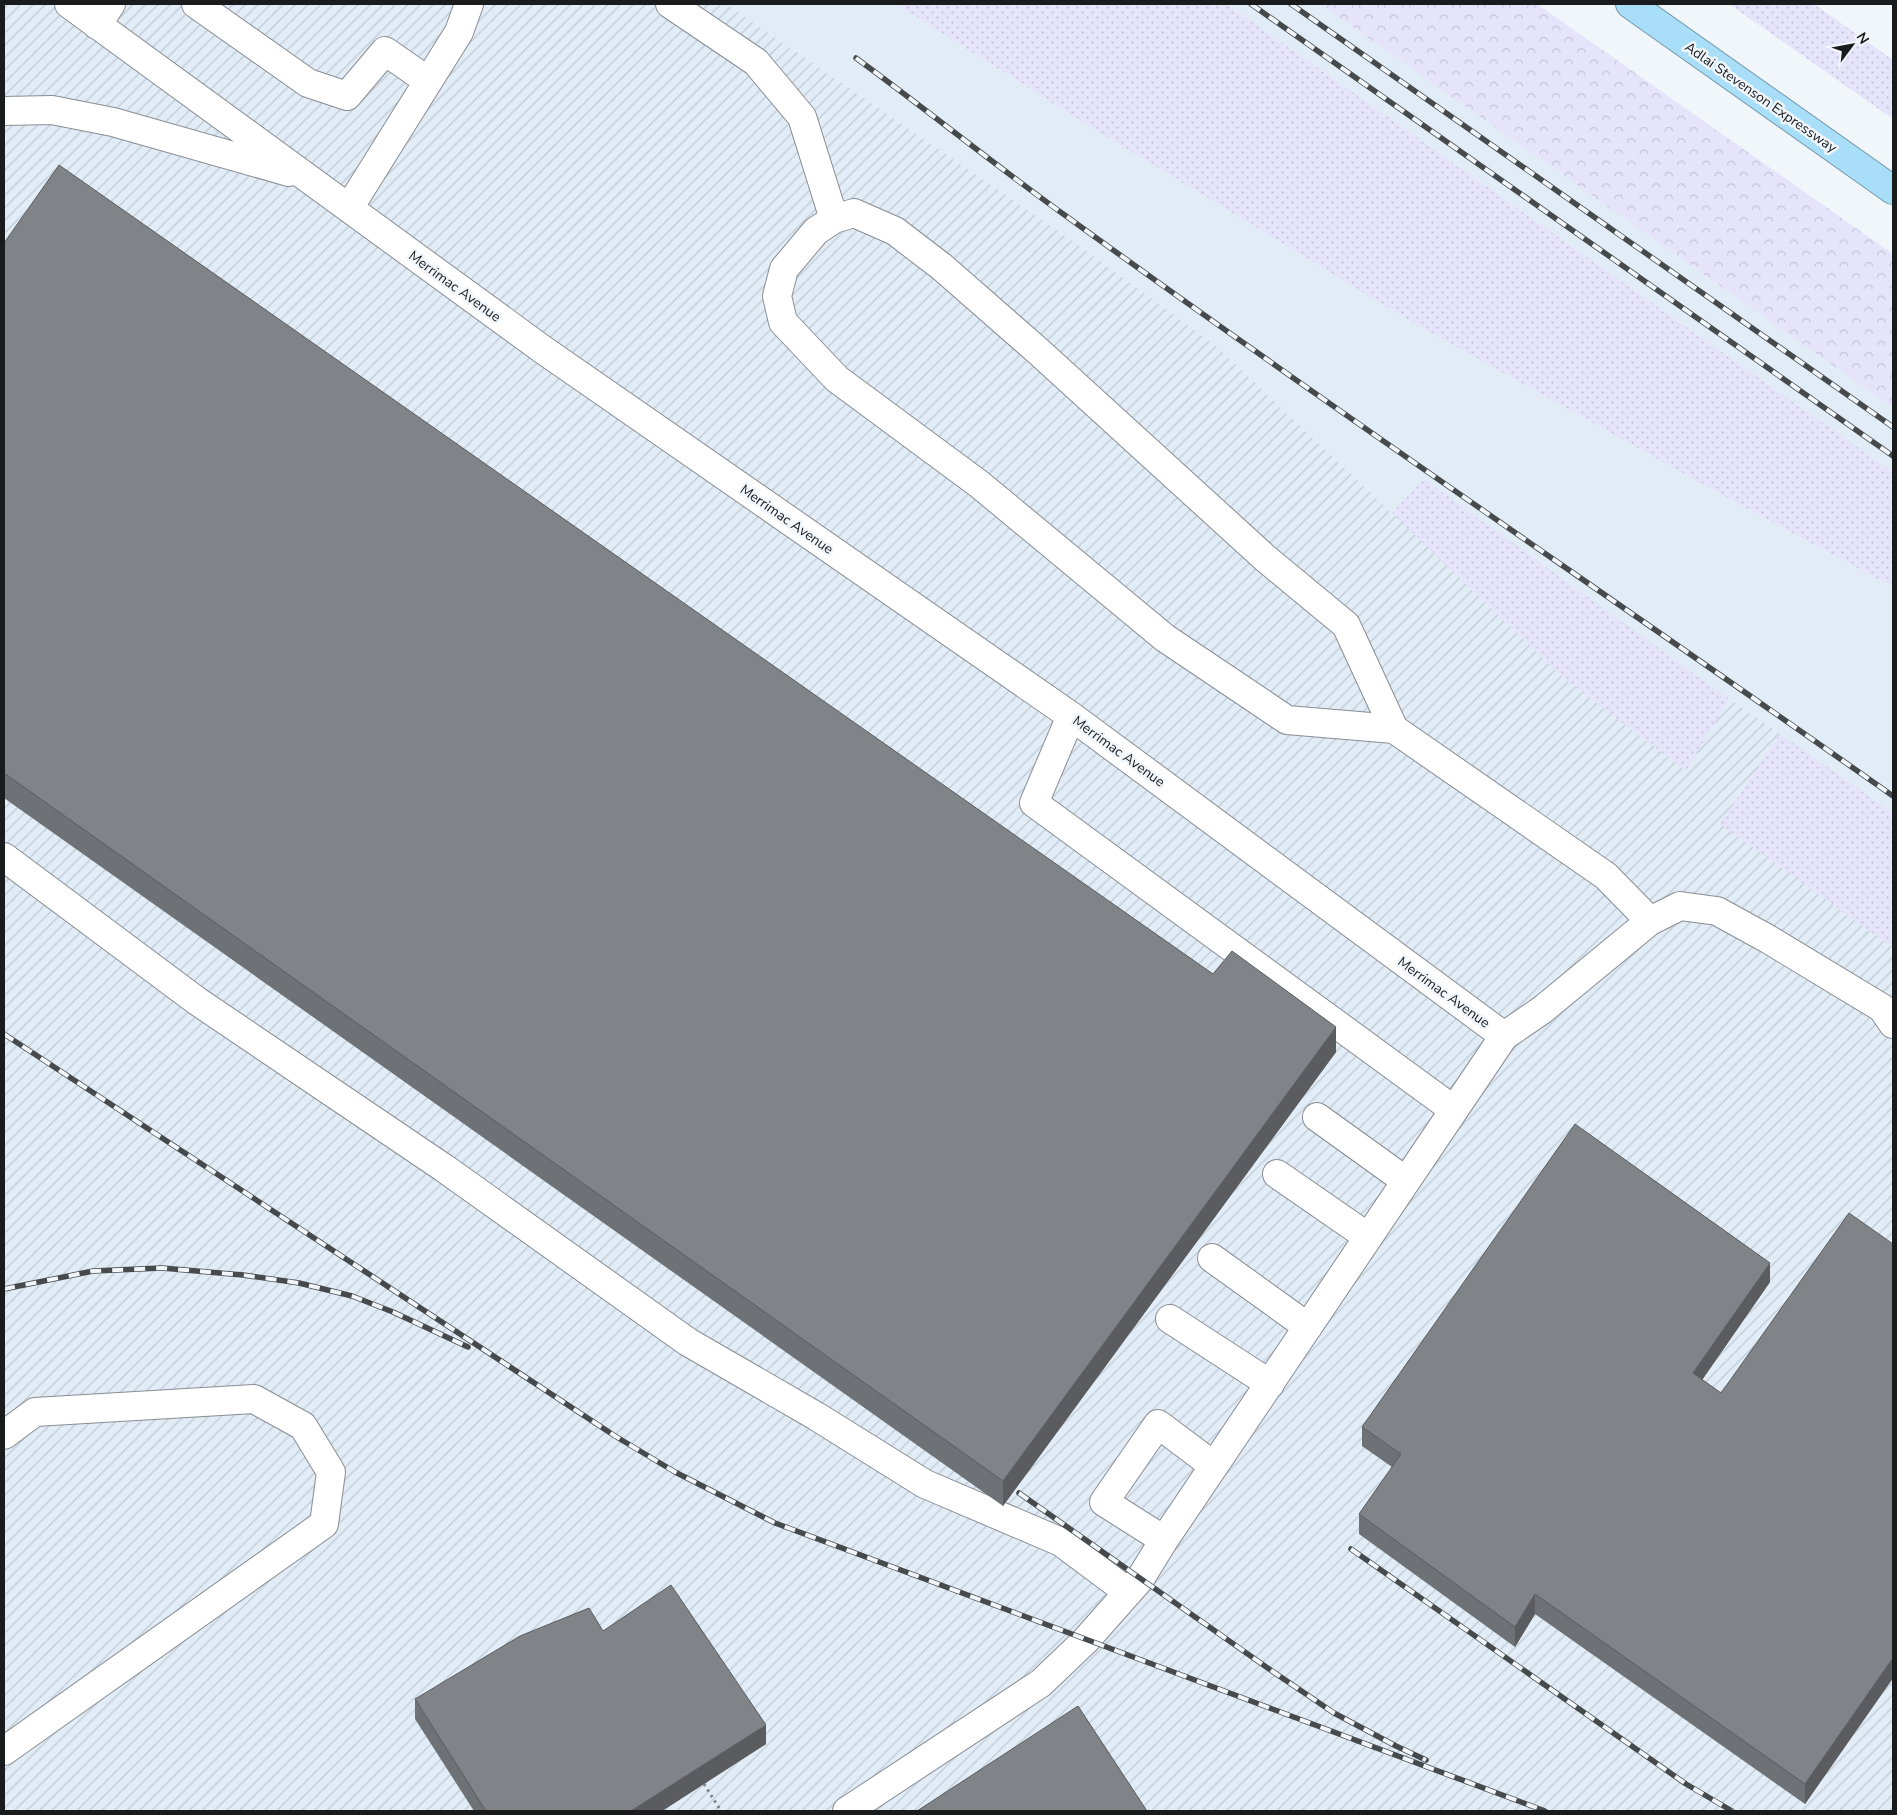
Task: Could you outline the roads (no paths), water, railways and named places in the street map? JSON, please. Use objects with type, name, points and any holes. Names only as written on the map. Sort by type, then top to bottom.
[{"type":"highway","name":"Adlai Stevenson Expressway","points":[[1630,4],[1893,190]]},
{"type":"street","name":"Merrimac Avenue","points":[[68,4],[104,14],[306,177],[542,349],[1071,716],[1504,1036]]},
{"type":"street","points":[[196,4],[308,83],[347,96],[384,51],[428,82]]},
{"type":"street","points":[[349,208],[459,32],[469,4]]},
{"type":"street","points":[[670,4],[756,62],[802,117],[834,219]]},
{"type":"street","points":[[4,110],[52,110],[113,122],[306,177]]},
{"type":"street","points":[[1394,729],[1346,625],[1264,558],[942,266],[894,231],[854,213],[834,219],[816,231],[784,269],[777,296],[783,322],[837,379],[979,484],[1165,638],[1287,720],[1394,729],[1606,876],[1650,921]]},
{"type":"street","points":[[1071,716],[1034,803],[1454,1110]]},
{"type":"street","points":[[4,857],[197,1001],[444,1168],[688,1342],[816,1416],[924,1484],[1062,1542],[1128,1592]]},
{"type":"street","points":[[847,1811],[1041,1683],[1086,1640],[1140,1579],[1164,1540],[1504,1036],[1542,1010],[1650,921],[1680,906],[1717,911],[1768,939],[1882,1008],[1893,1024]]},
{"type":"street","points":[[1317,1117],[1406,1181]]},
{"type":"street","points":[[1277,1174],[1368,1237]]},
{"type":"street","points":[[1212,1258],[1308,1328]]},
{"type":"street","points":[[1170,1320],[1270,1384]]},
{"type":"street","points":[[4,1435],[35,1412],[254,1399],[303,1426],[331,1472],[324,1524],[4,1751]]},
{"type":"street","points":[[1164,1540],[1104,1502],[1158,1424],[1214,1466]]},
{"type":"railway","points":[[1251,4],[1893,456]]},
{"type":"railway","points":[[1291,4],[1893,427]]},
{"type":"railway","points":[[856,58],[1040,197],[1168,290],[1893,796]]},
{"type":"railway","points":[[4,1034],[615,1436],[675,1472],[775,1523],[1545,1811]]},
{"type":"railway","points":[[4,1289],[93,1271],[162,1268],[243,1275],[299,1283],[352,1296],[393,1312],[468,1347]]},
{"type":"railway","points":[[1019,1493],[1334,1713],[1426,1760]]},
{"type":"railway","points":[[1351,1549],[1686,1784],[1732,1811]]}]
